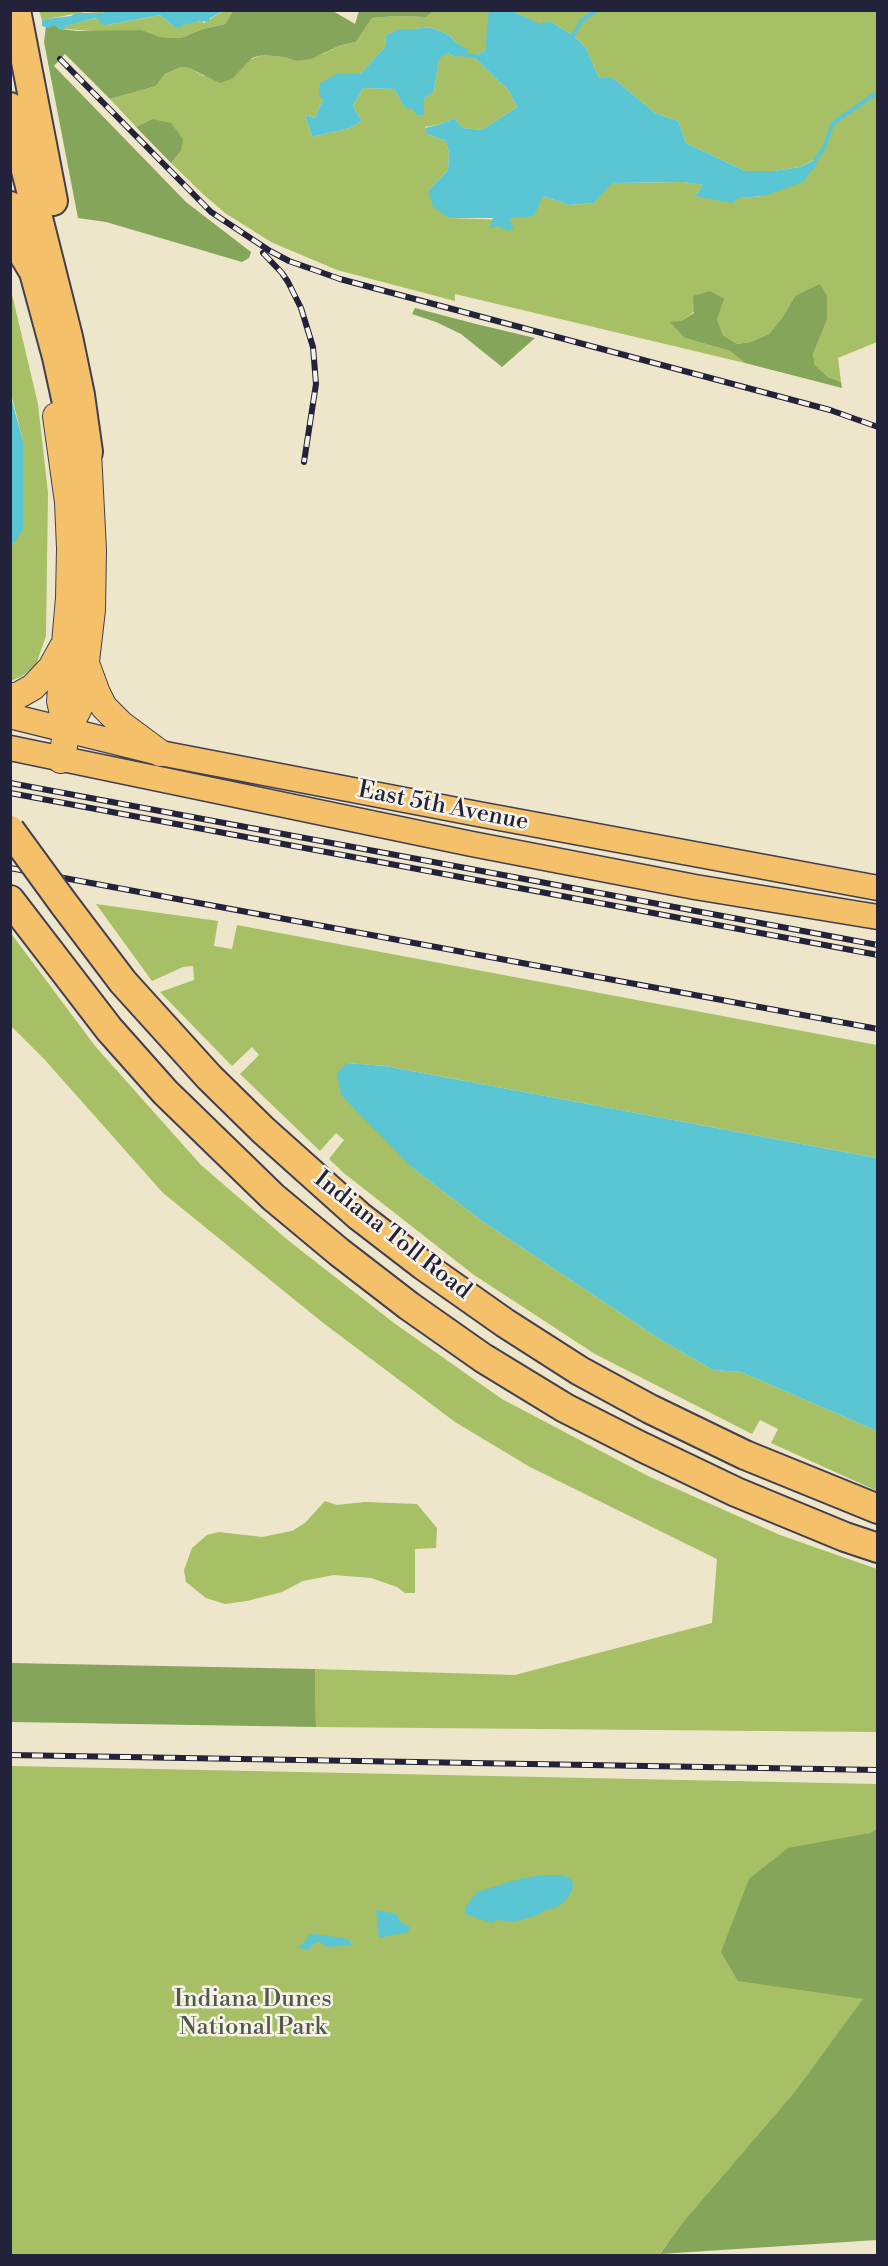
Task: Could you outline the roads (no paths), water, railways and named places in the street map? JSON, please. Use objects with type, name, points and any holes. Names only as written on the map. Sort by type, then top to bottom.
[{"type":"highway","points":[[16,10],[54,206],[68,292],[68,337]]},
{"type":"highway","points":[[10,107],[68,337],[80,395],[92,499],[92,610],[87,663],[81,704],[67,731],[61,760]]},
{"type":"highway","points":[[10,206],[54,398],[68,502],[70,558],[60,701],[67,731]]},
{"type":"highway","points":[[20,249],[34,272],[64,386],[74,446],[79,452],[88,452]]},
{"type":"highway","points":[[10,697],[19,696],[33,687],[51,668],[65,643]]},
{"type":"highway","points":[[87,663],[104,707],[121,724],[160,753]]},
{"type":"highway","name":"Indiana Toll Road","points":[[10,830],[123,982],[209,1077],[263,1130],[359,1216],[424,1266],[514,1329],[580,1371],[650,1409],[745,1455],[878,1509]]},
{"type":"highway","name":"Indiana Toll Road","points":[[10,900],[109,1029],[165,1092],[289,1211],[409,1306],[483,1358],[564,1408],[736,1492],[845,1537],[878,1548]]},
{"type":"main road","name":"East 5th Avenue","points":[[10,716],[160,753],[878,888]]},
{"type":"main road","name":"East 5th Avenue","points":[[10,748],[495,849],[695,887],[878,917]]},
{"type":"water","points":[[223,11],[209,19],[210,22],[201,21],[183,25],[181,28],[173,26],[160,15],[107,25],[100,24],[98,18],[66,26],[64,29],[55,25],[48,28],[42,26],[42,20],[71,16],[76,13]]},
{"type":"water","points":[[489,11],[512,11],[540,24],[550,21],[574,36],[586,48],[599,78],[613,78],[655,113],[678,121],[686,143],[745,171],[774,171],[800,167],[818,158],[816,165],[803,182],[764,196],[739,198],[732,203],[695,196],[703,185],[683,182],[612,183],[594,203],[569,205],[543,196],[534,216],[509,220],[514,228],[509,231],[498,226],[489,228],[493,218],[449,218],[433,207],[428,191],[448,170],[449,154],[446,141],[427,134],[425,128],[454,118],[463,128],[482,130],[517,107],[509,91],[474,57],[485,50]]},
{"type":"water","points":[[430,27],[449,35],[459,45],[468,49],[466,55],[456,57],[447,53],[439,59],[434,91],[424,99],[424,115],[416,115],[413,109],[405,108],[394,89],[363,88],[353,106],[362,121],[350,128],[312,137],[305,115],[315,118],[323,99],[319,95],[320,83],[337,74],[360,74],[385,47],[386,35],[399,29]]},
{"type":"water","points":[[10,394],[23,441],[23,529],[11,545]]},
{"type":"water","points":[[347,1063],[385,1066],[877,1158],[877,1431],[741,1372],[713,1370],[661,1340],[482,1221],[410,1166],[341,1095],[337,1073]]},
{"type":"water","points":[[541,1875],[564,1875],[573,1881],[572,1891],[556,1908],[547,1909],[538,1915],[514,1922],[496,1920],[492,1923],[465,1914],[466,1906],[477,1892]]},
{"type":"water","points":[[376,1910],[396,1914],[400,1921],[410,1927],[408,1932],[379,1938]]},
{"type":"water","points":[[308,1935],[348,1939],[352,1945],[327,1947],[316,1942],[309,1949],[298,1947],[305,1942]]},
{"type":"waterway","points":[[571,39],[582,20],[597,10]]},
{"type":"waterway","points":[[463,54],[479,57]]},
{"type":"waterway","points":[[815,160],[824,148],[833,123],[878,92]]},
{"type":"railway","points":[[60,59],[211,212],[289,261],[340,279],[830,410],[878,427]]},
{"type":"railway","points":[[263,253],[288,282],[301,308],[313,347],[316,384],[304,462]]},
{"type":"railway","points":[[10,783],[878,945]]},
{"type":"railway","points":[[10,793],[878,955]]},
{"type":"railway","points":[[10,868],[878,1029]]},
{"type":"railway","points":[[10,1755],[878,1770]]},
{"type":"park label","name":"Indiana Dunes National Park","points":[[253,2014]]}]
